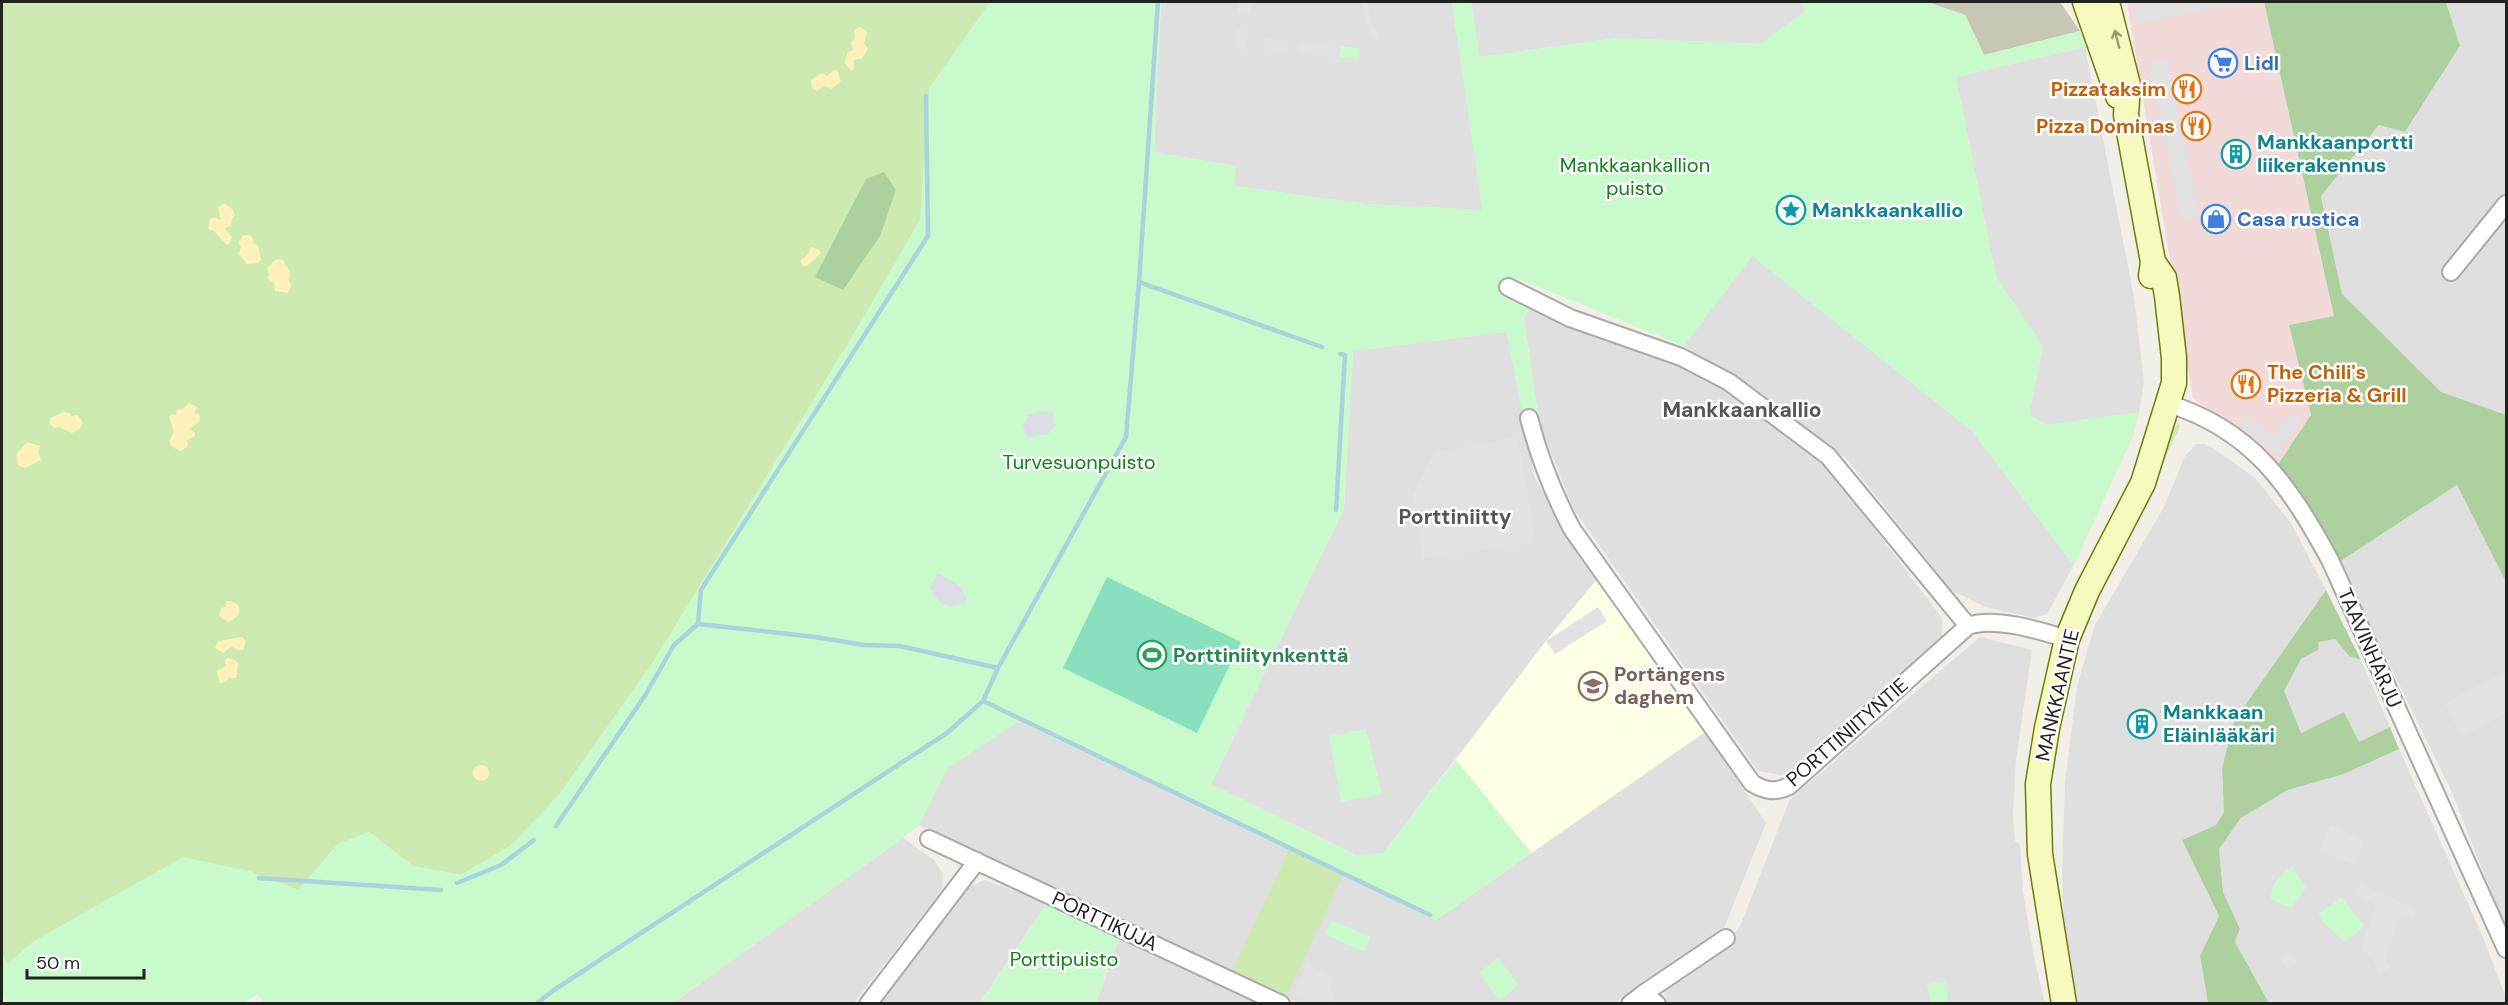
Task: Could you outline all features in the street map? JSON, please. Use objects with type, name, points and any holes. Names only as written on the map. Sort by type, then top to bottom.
[{"type":"main road","name":"MANKKAANTIE","points":[[2085,2],[2113,87],[2125,109]]},
{"type":"main road","name":"MANKKAANTIE","points":[[2064,1004],[2040,854],[2038,784],[2047,728],[2067,639],[2083,601],[2143,483],[2166,403],[2160,380],[2150,280],[2153,262],[2125,109],[2128,85],[2107,2]]},
{"type":"street","points":[[2451,272],[2506,204]]},
{"type":"street","points":[[1508,287],[1570,318],[1690,362],[1729,382],[1747,395],[1828,456],[1968,626],[1988,623],[2043,632],[2067,639]]},
{"type":"street","name":"TAAVINHARJU","points":[[2166,403],[2202,415],[2228,431],[2276,473],[2306,515],[2330,560],[2506,950]]},
{"type":"street","name":"PORTTINIITYNTIE","points":[[1529,418],[1539,455],[1555,497],[1572,529],[1752,783],[1762,789],[1780,790],[1789,786],[1968,626]]},
{"type":"street","name":"PORTTIKUJA","points":[[929,839],[1281,1004]]},
{"type":"street","points":[[868,1004],[976,861]]},
{"type":"street","points":[[1643,1000],[1726,938]]},
{"type":"shaded area","points":[[1161,2],[1452,2],[1483,210],[1366,204],[1234,186],[1235,166],[1154,152]]},
{"type":"shaded area","points":[[1239,2],[1252,2],[1250,14],[1237,13]]},
{"type":"shaded area","points":[[1362,2],[1367,2],[1372,27],[1380,37],[1377,40],[1368,30]]},
{"type":"shaded area","points":[[1471,2],[1802,2],[1805,11],[1761,44],[1617,38],[1479,57]]},
{"type":"shaded area","points":[[1927,2],[2060,2],[2080,31],[1984,55],[1965,15]]},
{"type":"shaded area","points":[[2127,2],[2264,2],[2334,317],[2289,325],[2311,415],[2277,466],[2253,444],[2193,398]]},
{"type":"shaded area","points":[[2134,2],[2241,2],[2242,3],[2138,23]]},
{"type":"shaded area","points":[[2446,2],[2506,2],[2506,416],[2442,394],[2342,294],[2321,195],[2379,125],[2405,132],[2460,47]]},
{"type":"shaded area","points":[[1236,30],[1248,31],[1246,50],[1234,49]]},
{"type":"shaded area","points":[[1265,38],[1289,41],[1288,52],[1264,51]]},
{"type":"shaded area","points":[[1301,42],[1336,46],[1335,58],[1300,54]]},
{"type":"shaded area","points":[[2085,47],[2134,297],[2144,382],[2139,412],[2046,425],[2029,415],[2043,347],[1996,277],[1956,77]]},
{"type":"shaded area","points":[[2167,58],[2200,218],[2181,220],[2148,62]]},
{"type":"shaded area","points":[[1752,255],[1972,431],[2074,565],[2047,614],[2034,618],[1983,606],[1951,590],[1846,458],[1684,346]]},
{"type":"shaded area","points":[[1530,306],[1593,337],[1681,367],[1725,389],[1821,458],[1942,618],[1942,639],[1788,776],[1758,771],[1573,508],[1539,423],[1524,318]]},
{"type":"shaded area","points":[[1507,332],[1535,479],[1557,511],[1578,554],[1599,577],[1546,641],[1383,853],[1356,855],[1211,784],[1344,508],[1353,351]]},
{"type":"shaded area","points":[[1041,411],[1054,413],[1053,421],[1056,425],[1047,435],[1036,435],[1031,438],[1026,435],[1023,425],[1029,415]]},
{"type":"shaded area","points":[[2291,412],[2302,419],[2276,454],[2238,424],[2245,415],[2273,435]]},
{"type":"shaded area","points":[[1518,437],[1536,543],[1423,559],[1413,495],[1435,452]]},
{"type":"shaded area","points":[[2196,444],[2205,444],[2213,448],[2255,478],[2291,523],[2326,590],[2234,721],[2222,768],[2224,812],[2216,825],[2182,840],[2219,916],[2200,956],[2208,1003],[2077,1004],[2065,945],[2062,877],[2065,782],[2077,686],[2095,625],[2164,507],[2185,456]]},
{"type":"shaded area","points":[[2457,485],[2506,582],[2506,930],[2452,792],[2339,562]]},
{"type":"shaded area","points":[[938,573],[962,588],[966,599],[964,604],[952,607],[939,602],[930,587]]},
{"type":"shaded area","name":"Portängens daghem","points":[[1599,577],[1705,732],[1531,853],[1456,760],[1546,641]]},
{"type":"shaded area","points":[[1598,607],[1607,621],[1555,654],[1546,641]]},
{"type":"shaded area","points":[[1980,637],[2032,650],[2016,760],[2013,814],[2015,841],[2020,845],[2023,892],[2033,953],[2045,1003],[1668,1004],[1664,988],[1728,943],[1741,924],[1790,799]]},
{"type":"shaded area","points":[[2335,639],[2349,656],[2361,660],[2390,727],[2359,742],[2344,712],[2301,733],[2283,691],[2301,659],[2318,650],[2319,642]]},
{"type":"shaded area","points":[[2506,672],[2506,713],[2462,737],[2445,703]]},
{"type":"shaded area","points":[[1019,721],[1436,920],[1705,732],[1766,823],[1724,928],[1613,1004],[1299,1003],[919,825],[946,769]]},
{"type":"shaded area","points":[[2399,749],[2482,935],[2506,997],[2506,1003],[2269,1003],[2235,942],[2240,929],[2223,892],[2219,849],[2241,818],[2288,790],[2344,774]]},
{"type":"shaded area","points":[[2330,824],[2364,842],[2355,865],[2319,851]]},
{"type":"shaded area","points":[[903,838],[934,860],[943,873],[942,890],[854,1003],[673,1003]]},
{"type":"shaded area","points":[[984,880],[1048,902],[979,1003],[877,1004],[966,888]]},
{"type":"shaded area","points":[[2360,884],[2416,909],[2412,920],[2400,916],[2385,959],[2390,968],[2379,973],[2370,954],[2360,950],[2376,906],[2355,893]]},
{"type":"shaded area","points":[[1120,935],[1258,1003],[1096,1004]]},
{"type":"shaded area","points":[[2290,951],[2297,962],[2287,969],[2280,958]]},
{"type":"shaded area","points":[[1307,964],[1333,977],[1329,990],[1336,994],[1332,1003],[1308,1003],[1292,996]]},
{"type":"green space","points":[[2,2],[1099,2],[894,640],[510,846],[461,875],[413,866],[369,832],[338,844],[298,890],[249,871],[34,941],[8,964],[2,953]]},
{"type":"green space","name":"Turvesuonpuisto","points":[[990,2],[1161,2],[1154,152],[1236,166],[1234,186],[1366,204],[1482,210],[1452,2],[1471,2],[1480,57],[1617,38],[1761,44],[1805,11],[1802,2],[1927,2],[1965,15],[1984,55],[2080,31],[2085,47],[1956,77],[1996,277],[2043,347],[2029,415],[2046,425],[2139,412],[2133,436],[2074,565],[1972,431],[1752,256],[1684,346],[1519,279],[1530,306],[1524,318],[1538,416],[1523,419],[1507,332],[1353,351],[1344,508],[1211,784],[1356,855],[1383,853],[1456,760],[1531,853],[1436,920],[1019,721],[947,769],[919,825],[673,1003],[265,1004],[258,994],[242,1004],[7,1003],[2,994],[2,953],[8,964],[34,941],[183,857],[249,871],[298,890],[338,844],[369,832],[413,866],[461,875],[510,846],[560,793],[653,662],[853,335],[920,220],[929,88]]},
{"type":"green space","points":[[2264,2],[2446,2],[2460,46],[2405,132],[2379,125],[2321,196],[2342,294],[2441,392],[2506,415],[2506,582],[2457,485],[2339,562],[2277,466],[2311,415],[2289,325],[2334,316]]},
{"type":"green space","points":[[1341,46],[1360,48],[1359,59],[1339,57]]},
{"type":"green space","points":[[884,172],[896,190],[880,236],[843,290],[815,277],[866,179]]},
{"type":"green space","points":[[2178,424],[2180,426],[2159,472],[2171,431]]},
{"type":"green space","name":"Porttiniitynkenttä","points":[[1107,577],[1241,642],[1197,733],[1063,668]]},
{"type":"green space","points":[[2326,590],[2361,660],[2349,656],[2335,639],[2319,642],[2318,650],[2301,659],[2284,691],[2301,733],[2344,712],[2359,742],[2390,727],[2399,749],[2344,774],[2288,790],[2241,818],[2219,849],[2223,892],[2240,929],[2235,942],[2269,1003],[2208,1003],[2200,956],[2219,916],[2182,840],[2216,825],[2224,812],[2222,768],[2234,721]]},
{"type":"green space","points":[[1366,729],[1382,794],[1341,802],[1329,736]]},
{"type":"green space","points":[[1289,850],[1343,876],[1286,997],[1232,972]]},
{"type":"green space","points":[[2292,866],[2306,888],[2291,908],[2271,899],[2271,893],[2280,876]]},
{"type":"green space","points":[[2342,897],[2364,926],[2345,942],[2324,923],[2318,914]]},
{"type":"green space","name":"Porttipuisto","points":[[1048,902],[1120,935],[1096,1003],[979,1004]]},
{"type":"green space","points":[[1332,920],[1370,937],[1364,952],[1325,934]]},
{"type":"green space","points":[[1498,958],[1519,985],[1503,998],[1498,998],[1479,973]]},
{"type":"green space","points":[[1945,981],[1949,1003],[1930,1003],[1927,984]]},
{"type":"sand","points":[[860,27],[867,32],[864,43],[868,49],[862,58],[854,60],[852,71],[844,63],[848,52],[853,50],[851,43],[855,38],[854,30]]},
{"type":"sand","points":[[837,70],[841,81],[832,89],[824,86],[817,91],[812,88],[811,80],[822,73],[827,76]]},
{"type":"sand","points":[[224,203],[233,210],[235,216],[231,226],[224,228],[232,237],[229,244],[226,244],[214,231],[208,229],[210,219],[213,217],[221,220],[218,208]]},
{"type":"sand","points":[[243,235],[252,237],[254,244],[258,245],[261,260],[258,263],[247,264],[239,254],[241,247],[238,243]]},
{"type":"sand","points":[[811,247],[818,249],[821,253],[807,266],[803,266],[800,261],[808,254]]},
{"type":"sand","points":[[276,259],[283,260],[291,275],[288,278],[291,286],[288,293],[275,291],[274,283],[267,278],[269,275],[267,268]]},
{"type":"sand","points":[[189,403],[197,407],[194,414],[200,416],[199,422],[190,429],[195,436],[187,440],[188,446],[181,451],[172,447],[169,441],[174,432],[169,416],[176,415],[177,410],[183,409]]},
{"type":"sand","points":[[64,412],[72,416],[78,415],[83,423],[80,429],[72,433],[59,427],[54,428],[50,424],[50,418]]},
{"type":"sand","points":[[28,442],[40,446],[38,452],[41,460],[25,468],[19,466],[17,455]]},
{"type":"sand","points":[[226,601],[236,604],[239,610],[237,617],[228,622],[219,616],[221,608],[226,607]]},
{"type":"sand","points":[[242,637],[246,641],[243,650],[232,646],[223,653],[215,648],[218,641]]},
{"type":"sand","points":[[228,658],[235,660],[238,664],[236,678],[229,678],[226,682],[220,683],[217,671],[226,666],[225,660]]},
{"type":"sand","points":[[478,765],[484,765],[489,773],[487,779],[478,781],[473,776],[473,770]]},
{"type":"waterway","points":[[536,1004],[947,733],[983,701],[998,668],[1126,437],[1158,2]]},
{"type":"waterway","points":[[698,624],[701,590],[928,236],[926,96]]},
{"type":"waterway","points":[[1139,282],[1322,347]]},
{"type":"waterway","points":[[1336,510],[1345,355],[1340,354]]},
{"type":"waterway","points":[[556,826],[646,694],[674,645],[698,624],[864,645],[900,646],[998,668]]},
{"type":"waterway","points":[[983,701],[1430,915]]},
{"type":"waterway","points":[[457,883],[501,865],[534,840]]},
{"type":"waterway","points":[[259,878],[441,890]]},
{"type":"place","name":"Lidl","points":[[2223,63]]},
{"type":"place","name":"Pizzataksim","points":[[2187,89]]},
{"type":"place","name":"Pizza Dominas","points":[[2196,126]]},
{"type":"place","name":"Mankkaanportti liikerakennus","points":[[2236,154]]},
{"type":"place","name":"Mankkaankallio","points":[[1791,210]]},
{"type":"place","name":"Casa rustica","points":[[2216,219]]},
{"type":"place","name":"The Chili's Pizzeria & Grill","points":[[2246,384]]},
{"type":"place","name":"Porttiniitynkenttä","points":[[1152,655]]},
{"type":"place","name":"Portängens daghem","points":[[1593,686]]},
{"type":"place","name":"Mankkaan Eläinlääkäri","points":[[2142,724]]},
{"type":"district","name":"Mankkaankallio","points":[[1742,410]]},
{"type":"district","name":"Porttiniitty","points":[[1455,517]]},
{"type":"park label","name":"Mankkaankallion puisto","points":[[1635,176]]}]
